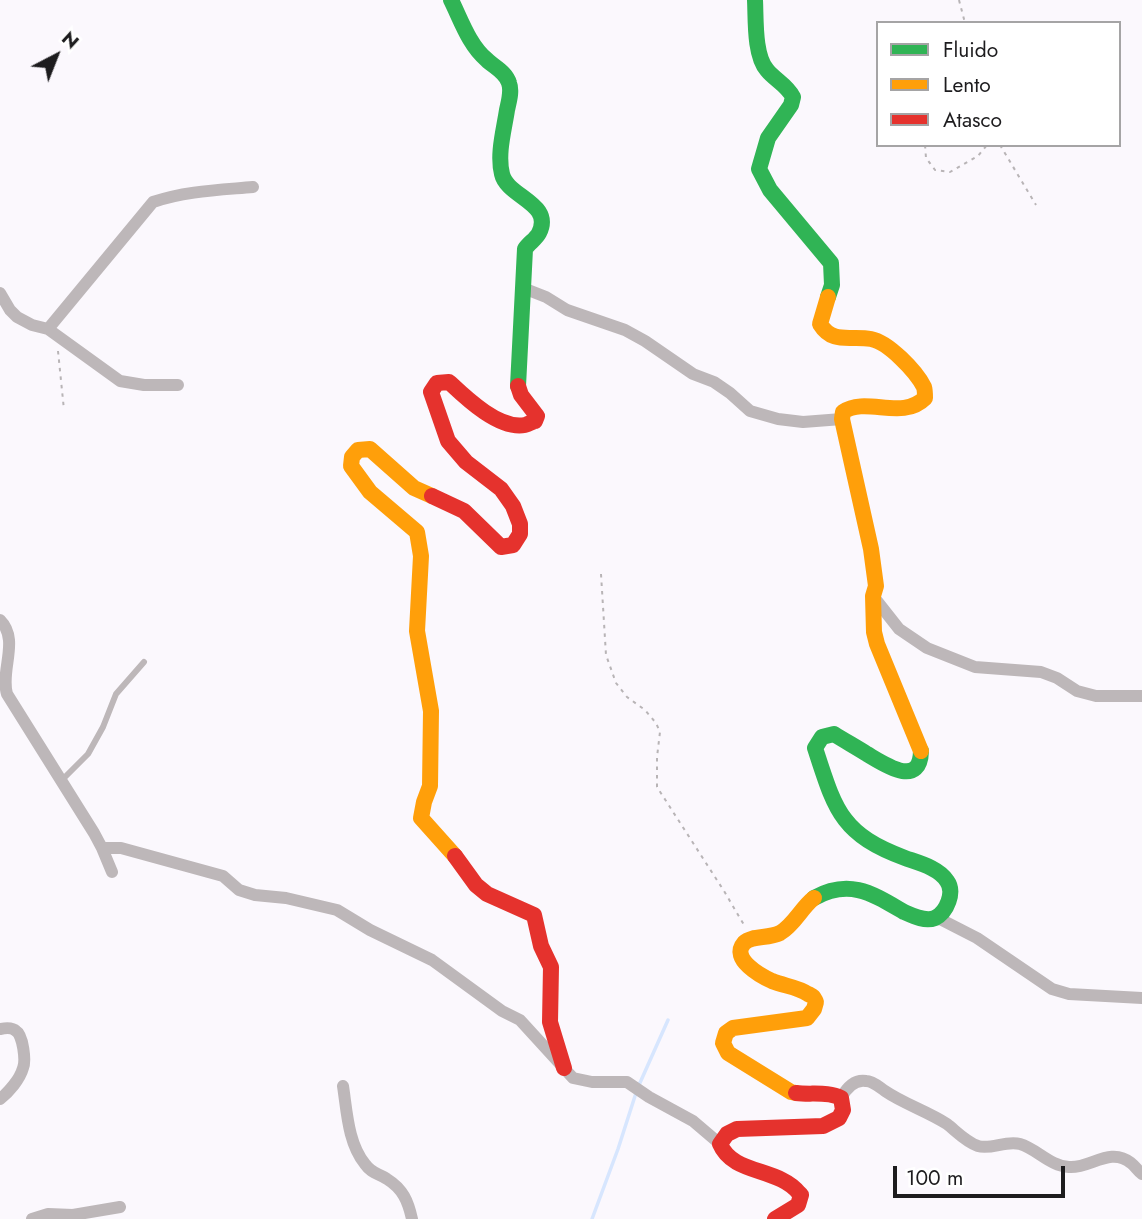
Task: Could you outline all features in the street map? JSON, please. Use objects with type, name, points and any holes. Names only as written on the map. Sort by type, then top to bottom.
[{"type":"street","points":[[451,0],[471,41],[509,82],[510,93],[500,162],[503,179],[539,212],[542,223],[539,233],[528,242],[525,249],[517,384],[537,415],[530,425],[519,426],[499,419],[470,402],[449,382],[437,383],[430,392],[448,441],[466,462],[501,489],[513,506],[520,524],[520,534],[513,545],[501,547],[464,511],[414,488],[370,449],[358,450],[352,457],[351,466],[370,492],[417,532],[419,537],[421,556],[418,631],[431,711],[430,786],[421,810],[421,818],[451,851],[476,885],[487,894],[534,915],[541,946],[551,967],[550,1022],[564,1068]]},
{"type":"street","points":[[720,1144],[724,1136],[737,1129],[823,1126],[839,1118],[843,1110],[841,1098],[834,1094],[808,1095],[791,1092],[729,1053],[723,1043],[726,1033],[733,1028],[807,1018],[814,1011],[815,1005],[810,993],[772,981],[744,962],[741,956],[742,946],[751,939],[767,938],[781,932],[813,898],[830,891],[857,890],[884,899],[905,913],[928,920],[936,918],[947,905],[951,890],[949,883],[934,870],[877,846],[844,820],[836,808],[815,748],[820,737],[834,734],[901,772],[910,772],[916,768],[921,758],[921,749],[874,632],[873,596],[876,586],[871,548],[842,419],[843,412],[857,406],[902,410],[910,408],[919,404],[926,391],[905,365],[880,341],[837,338],[822,329],[820,324],[832,285],[831,263],[770,190],[759,169],[768,138],[791,105],[793,97],[789,89],[766,69],[759,57],[755,0]]},
{"type":"street","points":[[52,332],[153,202],[170,196],[253,187]]},
{"type":"street","points":[[523,288],[546,297],[567,310],[625,330],[693,374],[714,382],[750,411],[778,419],[803,422],[842,419]]},
{"type":"street","points":[[0,293],[17,317],[52,332],[120,381],[144,385],[178,385]]},
{"type":"street","points":[[873,596],[899,629],[927,648],[975,667],[1041,672],[1057,678],[1077,691],[1096,696],[1142,696]]},
{"type":"street","points":[[0,620],[9,640],[6,694],[102,848],[112,872]]},
{"type":"street","points":[[102,848],[121,848],[223,876],[239,890],[254,895],[286,898],[337,910],[370,930],[432,960],[502,1011],[520,1020],[573,1078],[592,1082],[627,1082],[693,1121],[720,1144],[724,1154],[734,1161],[787,1181],[801,1195],[801,1200],[798,1205],[775,1219]]},
{"type":"street","points":[[936,918],[977,938],[1052,989],[1069,994],[1142,998]]},
{"type":"street","points":[[0,1029],[10,1028],[21,1036],[24,1066],[0,1100]]},
{"type":"street","points":[[841,1098],[849,1086],[866,1081],[944,1122],[978,1146],[1020,1144],[1065,1167],[1086,1165],[1104,1157],[1117,1157],[1131,1163],[1142,1174]]},
{"type":"street","points":[[343,1086],[351,1134],[363,1162],[372,1172],[402,1190],[409,1205],[411,1219]]},
{"type":"street","points":[[32,1219],[48,1214],[73,1215],[120,1207]]},
{"type":"lane","points":[[61,781],[88,754],[103,727],[116,694],[144,662]]},
{"type":"path","points":[[959,0],[964,21]]},
{"type":"path","points":[[925,147],[926,158],[935,170],[950,172],[978,156],[985,147]]},
{"type":"path","points":[[1001,147],[1036,205]]},
{"type":"path","points":[[52,332],[64,410]]},
{"type":"path","points":[[601,574],[606,655],[615,683],[627,697],[645,710],[660,732],[657,787],[724,891],[751,939]]},
{"type":"waterway","points":[[639,1085],[668,1020]]},
{"type":"waterway","points":[[592,1219],[636,1093]]},
{"type":"traffic: fast","points":[[451,0],[475,47],[503,73],[510,86],[501,150],[502,174],[512,189],[535,207],[542,223],[538,235],[525,249],[518,386]]},
{"type":"traffic: fast","points":[[755,0],[756,36],[763,63],[793,97],[791,105],[768,138],[759,169],[770,190],[831,263],[832,285],[828,297]]},
{"type":"traffic: fast","points":[[814,898],[827,892],[850,889],[871,894],[919,918],[935,918],[943,911],[950,896],[949,886],[943,876],[928,866],[883,849],[853,829],[835,803],[815,748],[822,737],[834,734],[882,763],[908,771],[915,769],[921,751]]},
{"type":"traffic: slow","points":[[828,297],[820,324],[825,331],[836,337],[878,341],[908,366],[924,388],[925,398],[916,405],[906,408],[862,406],[843,412],[842,419],[871,549],[876,586],[873,596],[874,632],[921,751]]},
{"type":"traffic: slow","points":[[432,496],[414,488],[370,449],[358,450],[352,457],[351,466],[370,492],[417,532],[421,556],[417,631],[431,711],[430,786],[421,818],[455,856]]},
{"type":"traffic: slow","points":[[796,1093],[728,1053],[723,1043],[726,1033],[733,1028],[807,1018],[814,1009],[816,1002],[813,997],[772,981],[749,966],[741,955],[744,943],[780,933],[814,898]]},
{"type":"traffic: jam","points":[[432,496],[464,511],[501,547],[513,545],[520,534],[520,524],[513,506],[501,489],[466,462],[448,441],[431,392],[437,383],[449,382],[494,418],[505,423],[525,425],[535,421],[537,416],[521,395],[518,386]]},
{"type":"traffic: jam","points":[[455,856],[476,885],[487,894],[534,915],[541,946],[551,967],[550,1022],[564,1068]]},
{"type":"traffic: jam","points":[[775,1219],[798,1205],[801,1195],[780,1179],[735,1161],[726,1154],[720,1144],[727,1134],[737,1129],[823,1126],[839,1118],[843,1110],[841,1098],[836,1096],[796,1093]]}]
